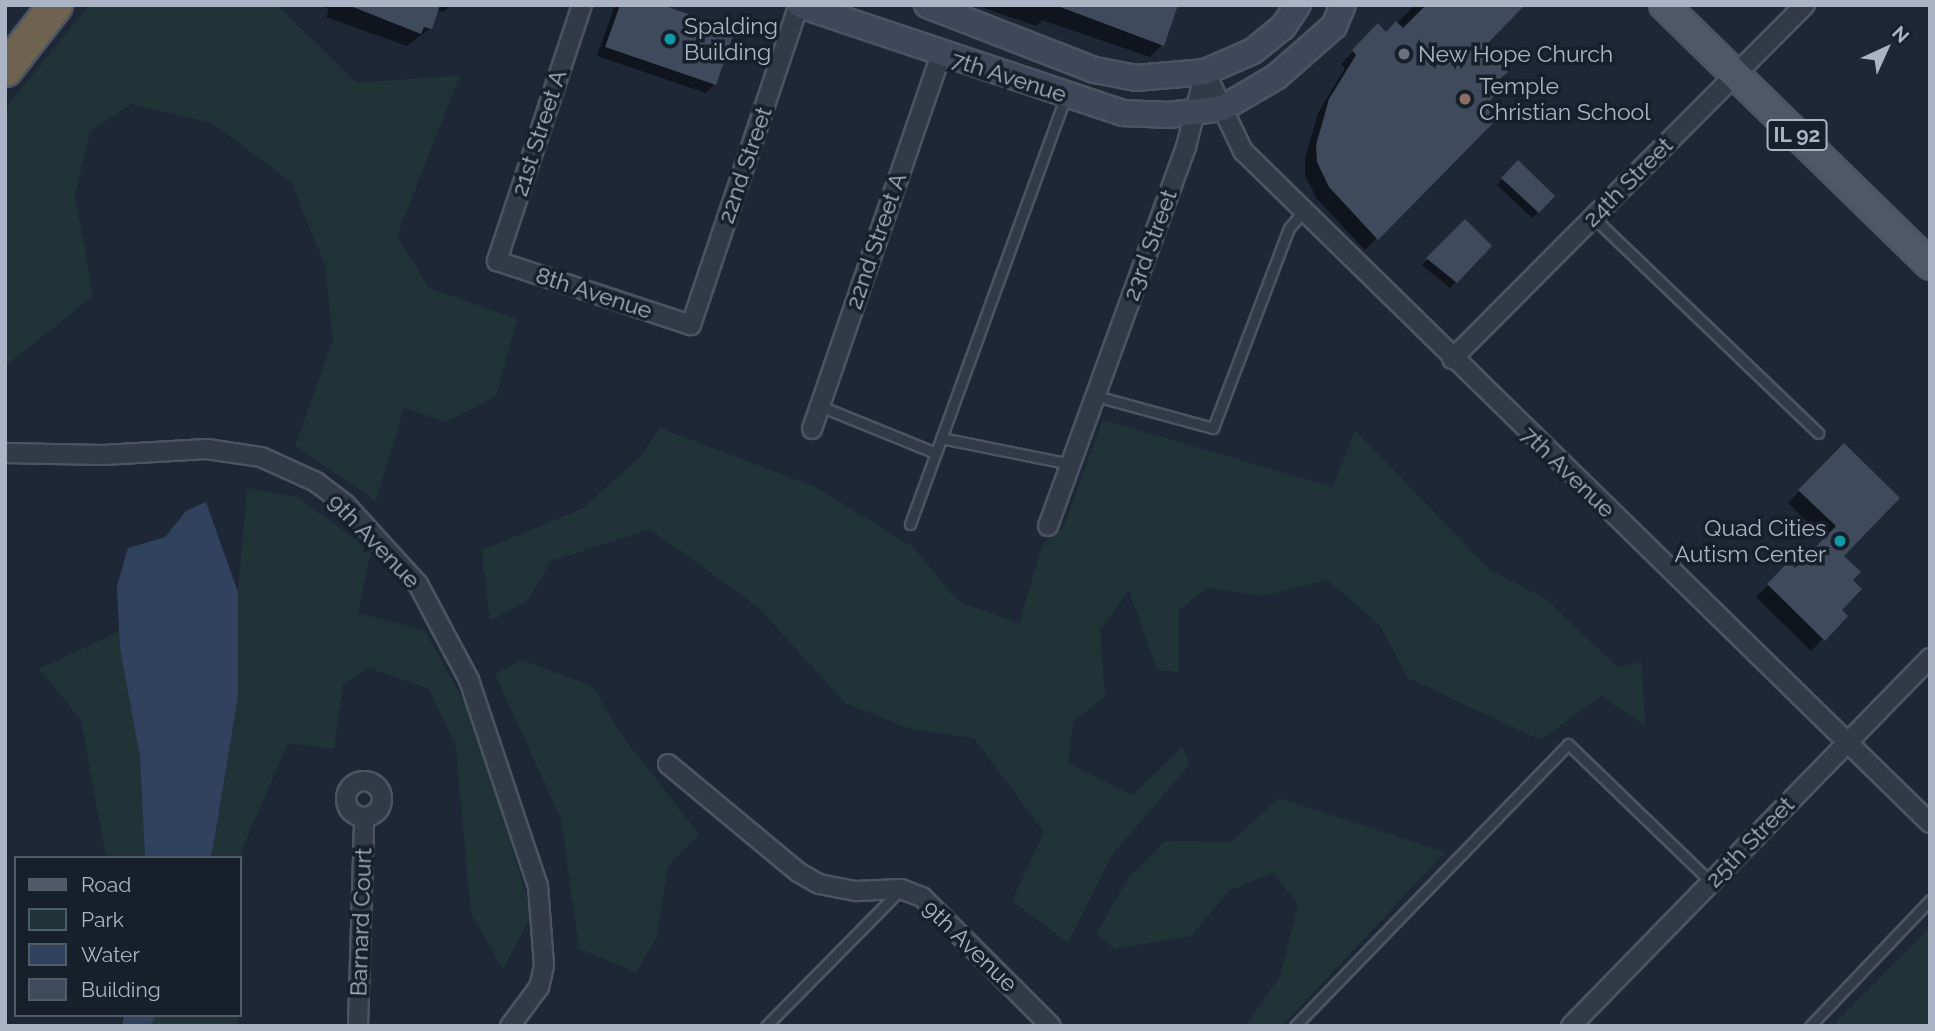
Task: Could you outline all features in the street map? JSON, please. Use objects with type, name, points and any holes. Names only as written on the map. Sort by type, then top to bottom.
[{"type":"highway","points":[[5,69],[55,5]]},
{"type":"main road","name":"7th Avenue","points":[[800,5],[1123,113],[1192,112],[1223,108]]},
{"type":"main road","name":"7th Avenue","points":[[927,5],[1095,70],[1136,78],[1205,72]]},
{"type":"main road","points":[[1205,72],[1253,51],[1283,27],[1297,5]]},
{"type":"main road","points":[[1223,108],[1276,77],[1350,5]]},
{"type":"main road","name":"IL 92","points":[[1664,5],[1930,265]]},
{"type":"street","name":"21st Street A","points":[[497,261],[582,5]]},
{"type":"street","name":"22nd Street","points":[[691,325],[800,5]]},
{"type":"street","name":"24th Street","points":[[1452,359],[1805,5]]},
{"type":"street","name":"22nd Street A","points":[[812,429],[941,54]]},
{"type":"street","name":"7th Avenue","points":[[1205,72],[1243,151],[1452,359],[1930,823]]},
{"type":"street","name":"23rd Street","points":[[1048,526],[1186,147],[1192,112],[1205,72]]},
{"type":"street","name":"8th Avenue","points":[[497,261],[691,325]]},
{"type":"street","name":"9th Avenue","points":[[11,452],[103,455],[207,449],[261,457],[316,482],[346,505],[418,584],[469,680],[538,886],[544,965],[539,987],[510,1026]]},
{"type":"street","name":"25th Street","points":[[1571,1026],[1930,657]]},
{"type":"street","name":"9th Avenue","points":[[668,764],[798,872],[818,884],[848,890],[901,889],[922,897],[942,914],[1042,1023]]},
{"type":"street","name":"Barnard Court","points":[[358,1026],[364,818]]},
{"type":"lane","points":[[911,524],[1066,96]]},
{"type":"lane","points":[[1096,396],[1213,428],[1289,228],[1303,212]]},
{"type":"lane","points":[[1593,217],[1818,433]]},
{"type":"lane","points":[[820,406],[936,453]]},
{"type":"lane","points":[[942,438],[1071,464]]},
{"type":"lane","points":[[1295,1026],[1568,744],[1712,882]]},
{"type":"lane","points":[[766,1026],[901,889]]},
{"type":"lane","points":[[1810,1026],[1930,900]]},
{"type":"green space","points":[[89,5],[277,5],[357,83],[460,75],[397,236],[429,288],[517,319],[496,396],[446,422],[404,408],[376,501],[295,446],[333,340],[325,265],[291,182],[212,123],[131,104],[90,132],[75,196],[93,296],[5,366],[5,109]]},
{"type":"green space","points":[[1103,420],[1333,487],[1355,430],[1490,570],[1546,599],[1617,667],[1642,662],[1645,726],[1602,696],[1540,740],[1408,678],[1380,625],[1327,580],[1264,596],[1207,588],[1179,610],[1179,672],[1157,670],[1129,590],[1100,630],[1105,697],[1073,721],[1068,763],[1133,795],[1182,747],[1190,764],[1112,855],[1068,943],[1012,901],[1044,832],[974,738],[910,729],[845,703],[759,608],[650,529],[551,561],[528,600],[490,621],[482,550],[582,509],[639,458],[660,428],[815,487],[913,547],[959,602],[1019,623],[1043,543],[1063,528]]},
{"type":"green space","points":[[247,488],[298,497],[371,551],[358,613],[424,630],[474,719],[532,915],[503,969],[471,914],[456,747],[429,689],[369,668],[343,684],[334,749],[288,743],[243,847],[242,887],[242,856],[210,856],[238,696],[238,592]]},
{"type":"green space","points":[[120,631],[140,757],[145,856],[106,856],[81,720],[39,669]]},
{"type":"green space","points":[[522,660],[592,686],[622,736],[699,834],[668,865],[657,937],[636,972],[579,949],[561,819],[495,674]]},
{"type":"green space","points":[[1279,798],[1445,852],[1282,1026],[1246,1026],[1280,976],[1298,904],[1273,873],[1230,890],[1191,936],[1114,949],[1097,933],[1127,880],[1165,841],[1231,842]]},
{"type":"green space","points":[[1930,927],[1930,1025],[1832,1026]]},
{"type":"green space","points":[[155,1017],[238,1017],[238,1026],[150,1026]]},
{"type":"water","points":[[206,502],[238,592],[238,696],[211,856],[145,856],[140,757],[120,648],[117,586],[128,548],[165,537],[186,511]]},
{"type":"water","points":[[124,1017],[155,1017],[150,1026],[122,1026]]},
{"type":"building","points":[[348,5],[440,5],[432,29],[424,27],[421,34]]},
{"type":"building","name":"Spalding Building","points":[[620,5],[662,5],[735,30],[716,85],[605,47]]},
{"type":"building","points":[[1055,5],[1178,5],[1164,46]]},
{"type":"building","points":[[1426,5],[1525,5],[1484,47],[1508,72],[1497,81],[1503,87],[1485,106],[1497,119],[1378,240],[1329,187],[1317,162],[1316,145],[1329,99],[1356,55],[1352,50],[1378,23],[1386,32],[1396,21],[1403,28]]},
{"type":"building","points":[[1518,160],[1555,196],[1539,213],[1501,178]]},
{"type":"building","points":[[1465,219],[1492,246],[1457,283],[1426,258]]},
{"type":"building","name":"Quad Cities Autism Center","points":[[1844,443],[1900,498],[1844,556],[1861,572],[1853,580],[1862,589],[1842,610],[1848,616],[1825,641],[1767,584],[1789,561],[1795,568],[1836,526],[1798,490]]},
{"type":"place","name":"Spalding Building","points":[[670,39]]},
{"type":"place","name":"New Hope Church","points":[[1404,54]]},
{"type":"place","name":"Temple Christian School","points":[[1465,99]]},
{"type":"place","name":"Quad Cities Autism Center","points":[[1840,541]]}]
